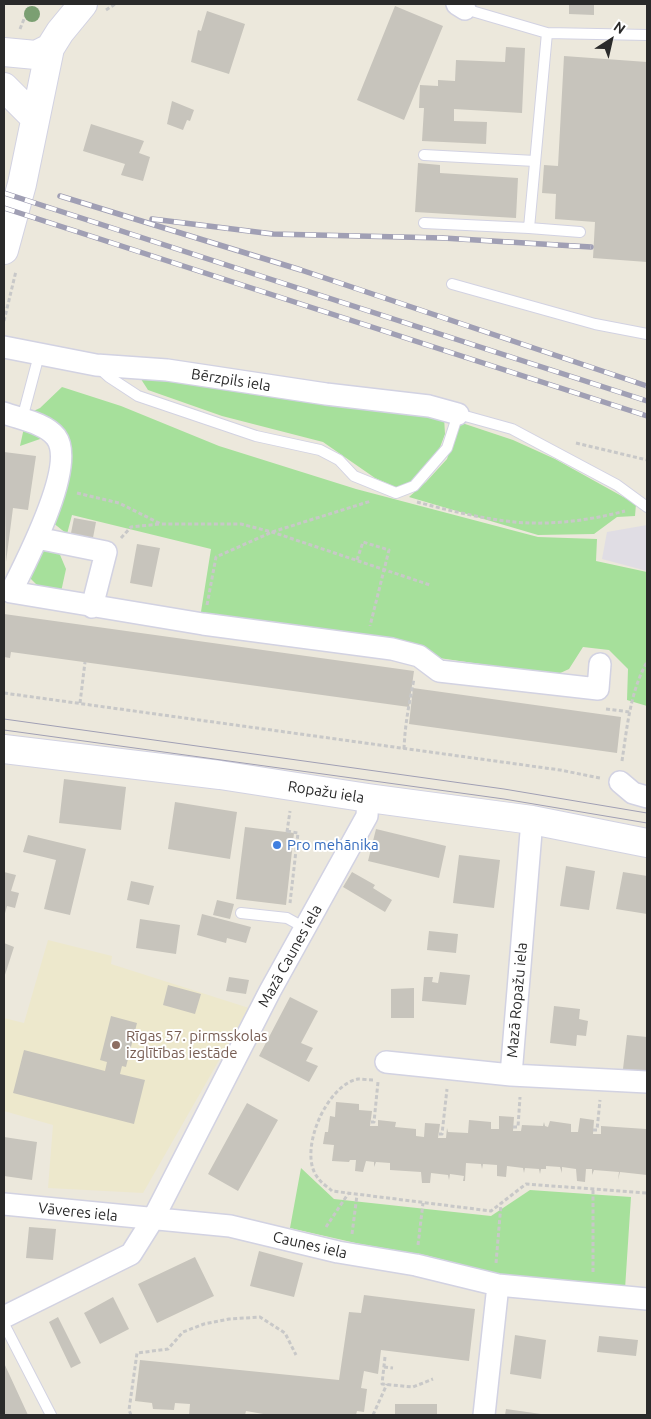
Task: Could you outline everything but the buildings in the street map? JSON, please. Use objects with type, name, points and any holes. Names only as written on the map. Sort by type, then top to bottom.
[{"type":"street","points":[[4,250],[22,184],[50,48],[60,32],[83,4]]},
{"type":"street","points":[[11,43],[36,56],[50,48]]},
{"type":"street","points":[[4,87],[35,118]]},
{"type":"street","name":"Bērzpils iela","points":[[4,347],[96,365],[167,370],[326,394],[429,406],[458,414]]},
{"type":"street","points":[[13,416],[46,429],[56,438],[61,450],[55,488],[46,520],[11,592],[92,608],[366,646],[419,656],[439,671],[598,689],[600,664]]},
{"type":"street","points":[[37,538],[106,552],[92,608]]},
{"type":"street","name":"Ropažu iela","points":[[4,749],[220,775],[368,798],[532,820],[647,843]]},
{"type":"street","points":[[620,782],[633,793],[647,797]]},
{"type":"street","name":"Mazā Caunes iela","points":[[153,1219],[305,928],[367,816],[368,798]]},
{"type":"street","name":"Mazā Ropažu iela","points":[[532,820],[516,1075],[647,1082]]},
{"type":"street","points":[[382,1071],[448,1068],[516,1075]]},
{"type":"street","name":"Vāveres iela","points":[[4,1204],[153,1219]]},
{"type":"street","points":[[4,1316],[131,1254],[153,1219]]},
{"type":"street","name":"Caunes iela","points":[[153,1219],[230,1226],[349,1254],[416,1265],[498,1285],[647,1299]]},
{"type":"street","points":[[484,1415],[498,1285]]},
{"type":"lane","points":[[461,6],[547,33],[647,36]]},
{"type":"lane","points":[[529,228],[547,33]]},
{"type":"lane","points":[[424,154],[535,161]]},
{"type":"lane","points":[[424,223],[580,232]]},
{"type":"lane","points":[[452,284],[595,324],[647,334]]},
{"type":"lane","points":[[13,416],[39,355]]},
{"type":"lane","points":[[96,365],[109,377],[138,396],[256,436],[320,450],[339,460],[354,476],[396,493],[414,486],[447,448],[458,414],[512,429],[617,485],[646,506]]},
{"type":"lane","points":[[241,913],[287,918],[305,928]]},
{"type":"lane","points":[[4,1324],[51,1415]]},
{"type":"path","points":[[11,43],[30,4]]},
{"type":"path","points":[[570,442],[647,460]]},
{"type":"path","points":[[55,488],[119,502],[161,524]]},
{"type":"path","points":[[203,624],[216,558],[272,532],[396,493],[413,502],[456,512],[530,523],[598,518],[646,506]]},
{"type":"path","points":[[106,552],[132,527],[161,524],[241,524],[272,532],[430,584]]},
{"type":"path","points":[[357,560],[363,542],[388,550],[366,646]]},
{"type":"path","points":[[404,749],[405,718],[409,710],[419,656]]},
{"type":"path","points":[[80,703],[85,662]]},
{"type":"path","points":[[4,693],[560,770],[620,782],[630,712],[641,673],[647,662]]},
{"type":"path","points":[[287,918],[298,833],[287,832],[291,806]]},
{"type":"path","points":[[439,1134],[442,1134],[448,1068]]},
{"type":"path","points":[[371,1122],[374,1122],[382,1071],[341,1088],[326,1106],[315,1126],[310,1152],[316,1177],[332,1191],[491,1211],[526,1184],[647,1193]]},
{"type":"path","points":[[513,1127],[518,1127],[516,1075]]},
{"type":"path","points":[[594,1130],[597,1130],[602,1079]]},
{"type":"path","points":[[593,1190],[593,1295]]},
{"type":"path","points":[[314,1246],[348,1194]]},
{"type":"path","points":[[349,1254],[357,1195]]},
{"type":"path","points":[[416,1265],[423,1203]]},
{"type":"path","points":[[498,1285],[495,1274],[502,1204]]},
{"type":"path","points":[[131,1415],[129,1410],[137,1353],[168,1349],[183,1332],[229,1319],[260,1317],[285,1333],[296,1355]]},
{"type":"path","points":[[385,1357],[382,1384],[413,1387],[433,1379]]},
{"type":"path","points":[[384,1367],[394,1368]]},
{"type":"path","points":[[372,1415],[387,1384]]},
{"type":"shaded area","points":[[647,525],[647,571],[602,559],[607,532]]},
{"type":"shaded area","name":"Rīgas 57. pirmsskolas izglītības iestāde","points":[[48,940],[112,956],[111,964],[249,1008],[143,1193],[48,1188],[53,1125],[4,1111],[4,1018],[24,1023]]},
{"type":"green space","points":[[139,376],[312,403],[424,412],[444,417],[445,434],[439,450],[414,481],[398,488],[375,478],[323,442],[222,416],[148,390]]},
{"type":"green space","points":[[62,387],[121,406],[219,446],[356,489],[538,537],[597,539],[596,561],[647,572],[647,706],[627,700],[628,669],[609,650],[583,647],[569,669],[556,675],[439,658],[200,618],[211,549],[72,515],[67,534],[52,522],[63,431],[20,446],[27,414],[40,408]]},
{"type":"green space","points":[[459,422],[513,440],[555,459],[636,504],[635,516],[617,517],[594,534],[538,535],[409,497],[447,459]]},
{"type":"green space","points":[[46,547],[58,550],[66,569],[61,592],[39,587],[29,577],[35,556]]},
{"type":"green space","points":[[301,1168],[334,1199],[491,1216],[530,1190],[631,1197],[625,1289],[506,1276],[425,1255],[360,1244],[290,1228]]},
{"type":"tram line","points":[[4,719],[504,789],[647,813]]},
{"type":"tram line","points":[[4,730],[504,799],[647,823]]},
{"type":"railway","points":[[4,193],[647,401]]},
{"type":"railway","points":[[60,196],[301,270],[647,386]]},
{"type":"railway","points":[[4,208],[647,416]]},
{"type":"railway","points":[[152,219],[273,234],[443,238],[591,247]]},
{"type":"place","name":"Pro mehānika","points":[[277,845]]},
{"type":"place","name":"Rīgas 57. pirmsskolas izglītības iestāde","points":[[116,1045]]}]
